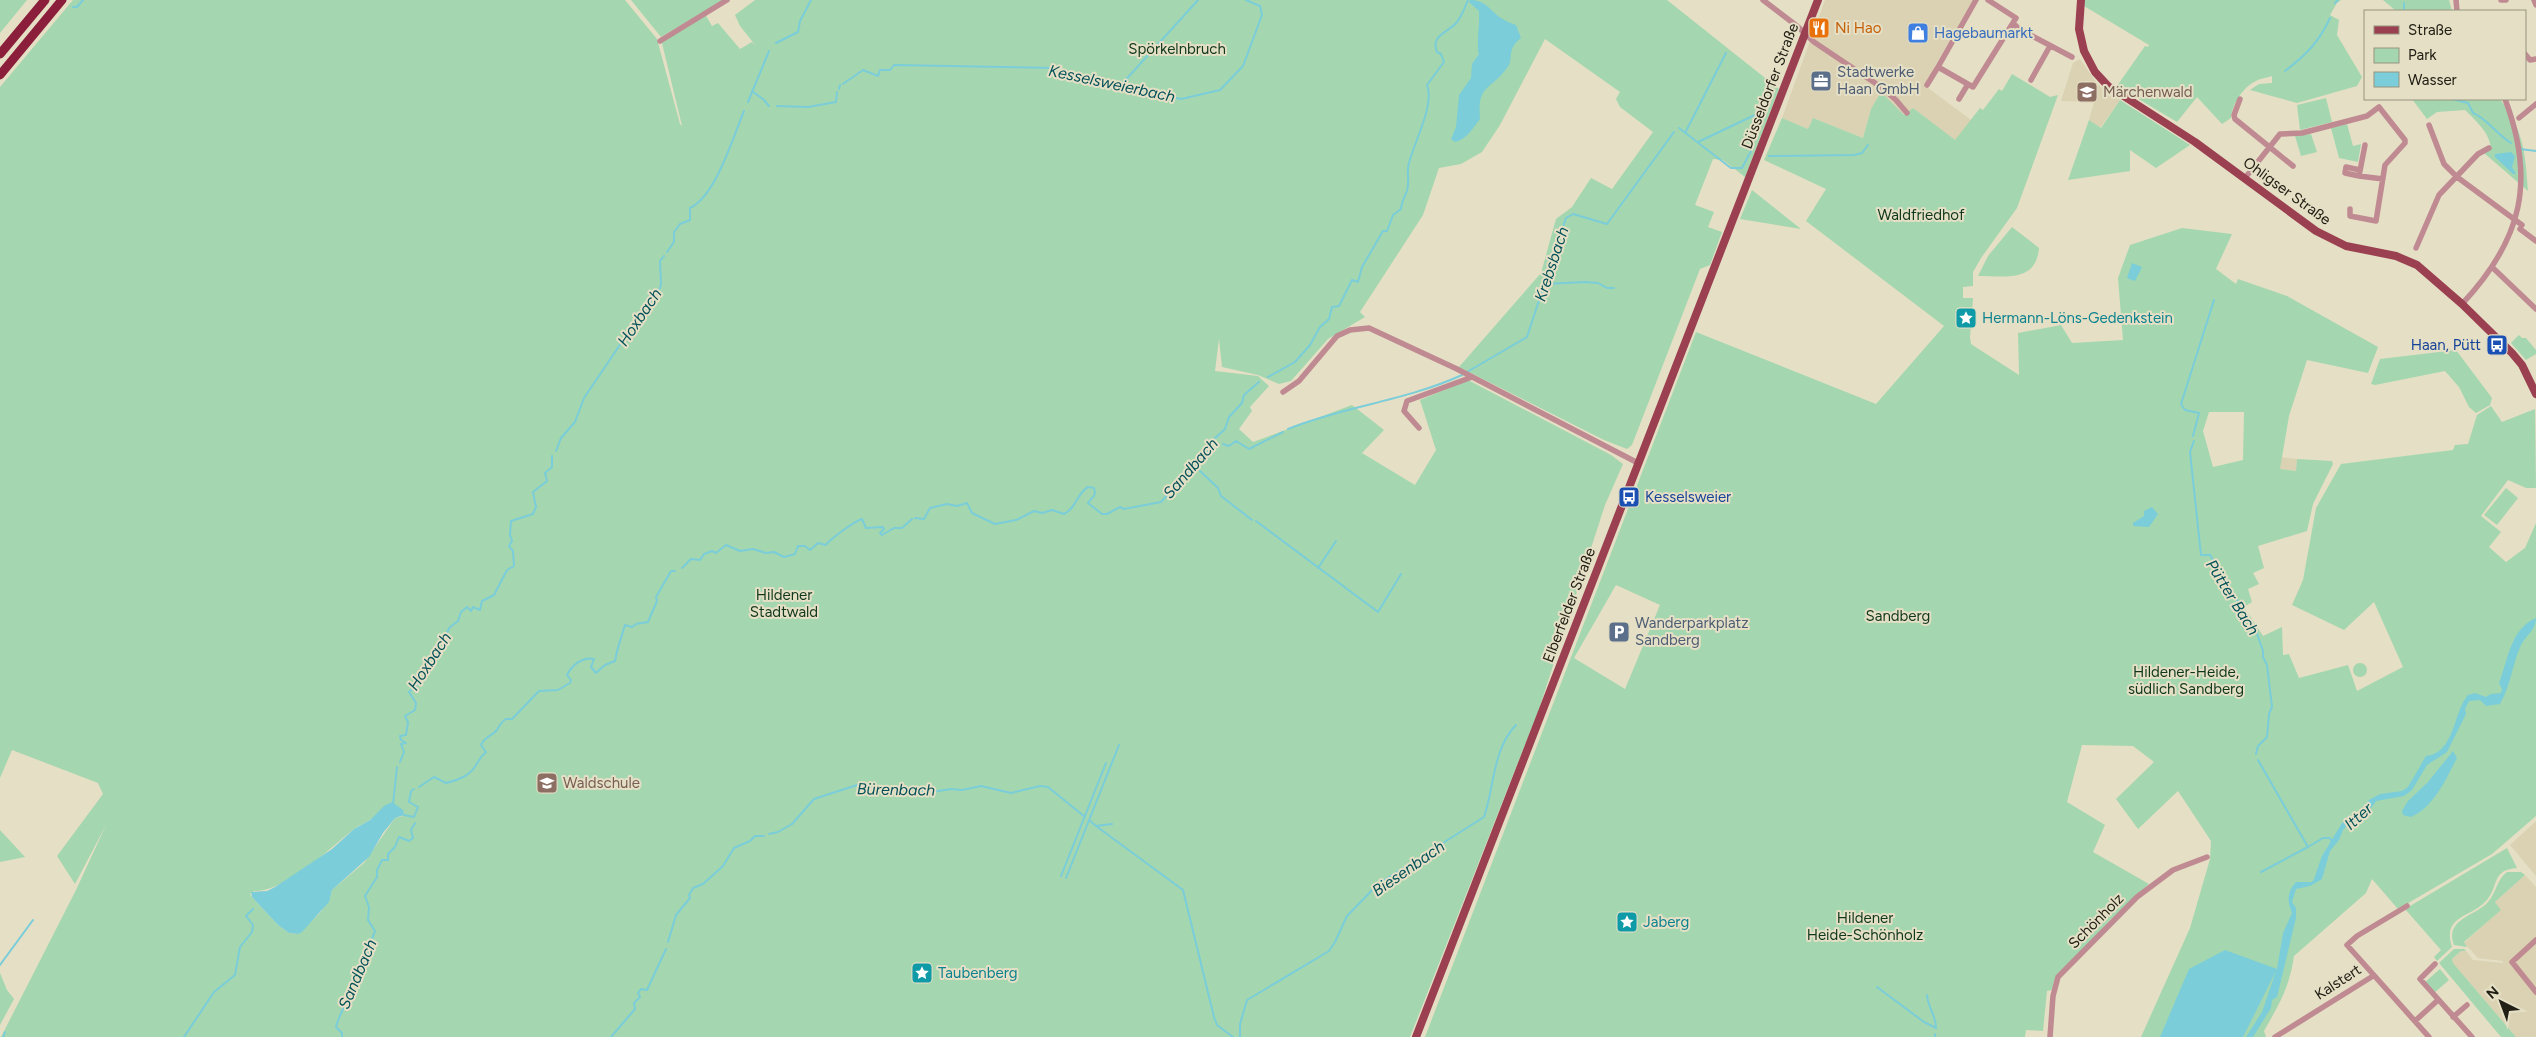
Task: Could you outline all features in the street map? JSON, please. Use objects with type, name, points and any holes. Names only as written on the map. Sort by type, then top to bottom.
[{"type":"highway","points":[[0,54],[45,0]]},
{"type":"highway","points":[[0,75],[62,0]]},
{"type":"main road","name":"Düsseldorfer Straße","points":[[1747,183],[1818,0]]},
{"type":"main road","name":"Ohligser Straße","points":[[2080,0],[2080,37],[2090,63],[2102,80],[2245,178],[2303,222],[2332,240],[2346,246],[2396,256],[2417,265],[2462,304],[2512,353],[2522,365],[2536,394]]},
{"type":"main road","name":"Elberfelder Straße","points":[[1416,1037],[1747,183]]},
{"type":"street","points":[[660,41],[726,0]]},
{"type":"street","points":[[1763,0],[1814,42],[1881,87],[1907,113]]},
{"type":"street","points":[[1927,85],[1976,0]]},
{"type":"street","points":[[1938,66],[1973,87],[1976,85],[2013,23],[2014,16],[1988,0]]},
{"type":"street","points":[[2501,0],[2506,0]]},
{"type":"street","points":[[2534,0],[2536,5]]},
{"type":"street","points":[[2013,23],[2072,57]]},
{"type":"street","points":[[2032,80],[2050,46]]},
{"type":"street","points":[[1960,100],[1968,84]]},
{"type":"street","points":[[2240,99],[2234,115],[2235,119],[2293,166]]},
{"type":"street","points":[[2506,100],[2522,126]]},
{"type":"street","points":[[2518,118],[2536,104]]},
{"type":"street","points":[[2245,178],[2280,134],[2302,133],[2367,116],[2379,107],[2405,140],[2405,143],[2385,165],[2376,221],[2350,216],[2350,209]]},
{"type":"street","points":[[2429,125],[2438,144],[2442,161],[2457,177],[2536,241]]},
{"type":"street","points":[[2365,146],[2359,173],[2383,179]]},
{"type":"street","points":[[2416,248],[2434,203],[2478,154],[2489,148]]},
{"type":"street","points":[[2462,304],[2493,268],[2525,218]]},
{"type":"street","points":[[2493,268],[2536,309]]},
{"type":"street","points":[[1283,392],[1299,381],[1337,336],[1358,328],[1378,330],[1638,463]]},
{"type":"street","points":[[1419,428],[1404,411],[1407,401],[1472,377]]},
{"type":"street","name":"Schönholz","points":[[2050,1037],[2053,996],[2058,977],[2137,897],[2173,870],[2206,857]]},
{"type":"street","name":"Kalstert","points":[[2275,1037],[2373,976],[2347,945],[2357,936],[2407,906]]},
{"type":"street","points":[[2536,940],[2512,962],[2536,992]]},
{"type":"street","points":[[2435,964],[2420,978],[2472,1037]]},
{"type":"street","points":[[2373,976],[2429,1037]]},
{"type":"street","points":[[2415,1021],[2438,1000]]},
{"type":"street","points":[[2453,1017],[2467,1005]]},
{"type":"shaded area","points":[[1825,0],[1973,0],[1924,85],[1971,120],[1955,141],[1913,108],[1905,115],[1871,109],[1863,138],[1813,118],[1808,129],[1782,118]]},
{"type":"shaded area","name":"Märchenwald","points":[[2080,59],[2098,85],[2120,100],[2100,128],[2089,120],[2094,102],[2061,101],[2073,63]]},
{"type":"shaded area","points":[[2281,457],[2297,459],[2296,471],[2280,469]]},
{"type":"shaded area","points":[[2536,821],[2536,876],[2510,845]]},
{"type":"shaded area","points":[[2525,875],[2536,887],[2536,1037],[2516,1037],[2453,963],[2452,959],[2461,951],[2466,951],[2473,960],[2503,963],[2503,961],[2478,958],[2464,943],[2500,910],[2495,902]]},
{"type":"green space","points":[[0,0],[27,0],[0,33]]},
{"type":"green space","name":"Hildener Stadtwald","points":[[73,0],[625,0],[657,39],[682,126],[661,39],[705,14],[712,26],[718,23],[740,49],[752,42],[756,46],[740,26],[735,15],[755,0],[1667,0],[1779,89],[1745,177],[1723,160],[1713,159],[1695,205],[1714,212],[1708,227],[1722,232],[1710,265],[1700,269],[1632,445],[1627,449],[1604,440],[1459,367],[1541,273],[1556,219],[1572,207],[1591,178],[1612,189],[1653,132],[1620,107],[1616,99],[1620,92],[1545,39],[1500,125],[1482,152],[1461,164],[1439,168],[1423,215],[1360,312],[1365,317],[1328,339],[1291,381],[1279,384],[1258,375],[1222,367],[1219,339],[1215,371],[1258,376],[1269,386],[1250,407],[1252,411],[1239,429],[1253,442],[1352,405],[1384,430],[1362,453],[1415,485],[1436,450],[1420,400],[1468,380],[1611,455],[1623,464],[1605,505],[1539,709],[1410,1037],[1,1037],[76,890],[106,825],[75,884],[57,856],[103,794],[98,783],[12,750],[0,778],[0,87]],"holes":[[[392,802],[403,816],[395,818],[364,863],[332,890],[330,898],[320,913],[298,934],[289,933],[278,925],[250,894],[254,891],[266,890],[279,885],[307,868],[354,829]]]},
{"type":"green space","points":[[631,0],[722,0],[722,1],[661,37]]},
{"type":"green space","points":[[2085,0],[2341,0],[2330,15],[2339,20],[2337,35],[2362,77],[2357,86],[2297,103],[2250,90],[2259,84],[2272,83],[2272,76],[2258,80],[2247,87],[2236,102],[2231,118],[2222,124],[2197,97],[2177,122],[2117,86],[2145,46],[2148,47],[2149,45],[2084,6]]},
{"type":"green space","points":[[2383,0],[2449,0],[2452,10],[2395,10]]},
{"type":"green space","points":[[2012,74],[2050,97],[2058,95],[2017,208],[1973,272],[1973,286],[1963,287],[1963,298],[1973,298],[1971,344],[2019,375],[2018,333],[2061,325],[2072,343],[2123,340],[2118,278],[2130,245],[2182,228],[2232,234],[2216,269],[2236,284],[2238,279],[2287,296],[2378,347],[2368,373],[2307,360],[2289,416],[2280,469],[2296,471],[2297,459],[2332,461],[2333,464],[2313,504],[2307,531],[2258,546],[2264,568],[2253,573],[2259,584],[2248,589],[2252,602],[2244,607],[2263,636],[2282,627],[2283,655],[2289,654],[2299,678],[2348,665],[2357,691],[2403,667],[2374,602],[2344,630],[2292,605],[2303,580],[2316,508],[2341,464],[2453,450],[2455,445],[2468,444],[2477,415],[2491,406],[2502,422],[2535,409],[2536,488],[2526,488],[2508,480],[2481,516],[2501,532],[2489,547],[2506,562],[2525,548],[2536,523],[2536,816],[2492,854],[2398,909],[2372,879],[2366,893],[2294,956],[2287,987],[2264,1031],[2266,1037],[2141,1037],[2190,928],[2210,859],[2211,841],[2178,791],[2138,829],[2116,799],[2154,762],[2133,746],[2082,745],[2067,802],[2105,825],[2093,852],[2149,884],[2109,921],[2054,981],[2052,990],[2047,991],[2043,1031],[2026,1030],[2025,1037],[1425,1037],[1696,332],[1876,404],[1944,326],[1806,221],[1826,189],[1764,160],[1782,118],[1808,129],[1813,118],[1863,138],[1871,109],[1881,92],[1904,115],[1913,108],[1955,140],[1980,108],[1983,110],[1999,89],[2002,91]],"holes":[[[2209,412],[2244,412],[2243,460],[2213,467],[2203,431]],[[1616,585],[1660,605],[1625,689],[1574,658]]]},
{"type":"green space","points":[[2326,98],[2332,122],[2300,130],[2297,105]]},
{"type":"green space","points":[[2120,100],[2190,145],[2156,168],[2130,150],[2130,171],[2068,180],[2089,120],[2101,128]]},
{"type":"green space","points":[[2413,100],[2501,100],[2519,132],[2526,164],[2528,191],[2484,153],[2491,149],[2488,138],[2482,128],[2465,110],[2437,112],[2427,119]]},
{"type":"green space","points":[[2347,124],[2353,146],[2361,144],[2358,162],[2339,158],[2331,128]]},
{"type":"green space","points":[[2311,134],[2317,152],[2301,156],[2295,136]]},
{"type":"green space","points":[[1752,190],[1801,229],[1740,219]]},
{"type":"green space","points":[[2012,227],[2039,248],[2037,259],[2032,267],[2026,272],[2017,275],[1978,276],[1988,256]]},
{"type":"green space","points":[[2519,335],[2522,338],[2526,338],[2536,350],[2536,354],[2526,360],[2511,343]]},
{"type":"green space","points":[[2456,350],[2492,398],[2490,405],[2476,413],[2469,407],[2459,387],[2445,371],[2375,385],[2371,384],[2380,359]]},
{"type":"green space","points":[[2506,488],[2518,498],[2497,525],[2484,515]]},
{"type":"green space","points":[[2357,663],[2363,663],[2367,670],[2363,677],[2357,677],[2353,673],[2353,667]]},
{"type":"green space","points":[[0,830],[25,857],[0,862]]},
{"type":"green space","points":[[2507,848],[2517,868],[2508,869],[2503,872],[2496,880],[2493,891],[2485,902],[2454,923],[2450,937],[2452,947],[2437,961],[2434,957],[2441,950],[2405,909]]},
{"type":"green space","points":[[2507,872],[2521,872],[2525,875],[2495,902],[2501,910],[2464,942],[2467,947],[2454,945],[2453,929],[2463,919],[2488,902],[2501,878]]},
{"type":"green space","points":[[2454,949],[2464,949],[2466,951],[2461,951],[2452,959],[2453,963],[2516,1037],[2501,1037],[2439,963]]},
{"type":"green space","points":[[2440,969],[2449,980],[2433,994],[2424,983]]},
{"type":"green space","points":[[0,973],[7,990],[14,999],[0,1025]]},
{"type":"water","points":[[1470,0],[1484,4],[1503,19],[1516,25],[1521,38],[1513,47],[1507,68],[1483,94],[1480,119],[1466,136],[1455,142],[1451,139],[1456,127],[1459,95],[1471,78],[1472,64],[1479,54],[1479,11],[1469,2]]},
{"type":"water","points":[[2511,152],[2515,156],[2512,167],[2516,174],[2513,174],[2495,157],[2495,154]]},
{"type":"water","points":[[2132,263],[2142,267],[2135,281],[2127,278]]},
{"type":"water","points":[[2152,507],[2158,514],[2149,527],[2133,526],[2133,523],[2144,516],[2144,511]]},
{"type":"water","name":"Itter","points":[[2536,618],[2533,629],[2521,645],[2507,690],[2500,704],[2486,706],[2480,700],[2469,701],[2465,709],[2466,714],[2447,752],[2427,765],[2412,790],[2404,796],[2376,801],[2363,820],[2347,825],[2339,840],[2330,851],[2322,879],[2310,886],[2296,889],[2292,902],[2296,908],[2296,918],[2277,997],[2272,1000],[2271,1008],[2253,1037],[2246,1037],[2262,1012],[2276,971],[2243,1037],[2160,1037],[2189,969],[2225,950],[2277,969],[2283,933],[2292,913],[2289,897],[2293,886],[2296,882],[2312,882],[2322,856],[2342,823],[2355,817],[2369,800],[2380,794],[2402,791],[2408,787],[2426,756],[2436,753],[2443,748],[2463,702],[2468,695],[2475,693],[2486,697],[2491,694],[2501,693],[2502,689],[2499,683],[2511,646],[2527,623]]},
{"type":"water","points":[[2453,751],[2457,758],[2433,799],[2426,807],[2411,817],[2403,815],[2402,811],[2408,801],[2428,782]]},
{"type":"water","points":[[392,802],[403,810],[404,815],[395,818],[383,833],[369,857],[332,890],[329,902],[302,932],[298,934],[289,933],[278,925],[252,897],[251,892],[267,891],[275,887],[332,849],[354,829],[370,820],[384,806]]},
{"type":"waterway","points":[[73,7],[77,7],[83,0]]},
{"type":"waterway","name":"Hoxbach","points":[[776,43],[798,32],[800,21],[811,0]]},
{"type":"waterway","points":[[1121,85],[1198,0]]},
{"type":"waterway","name":"Kesselsweierbach","points":[[843,84],[863,70],[878,76],[880,70],[890,70],[894,65],[1055,68],[1080,78],[1181,99],[1220,90],[1243,66],[1262,15],[1260,6],[1246,0]]},
{"type":"waterway","name":"Sandbach","points":[[1268,377],[1295,362],[1310,345],[1320,327],[1329,319],[1332,307],[1339,306],[1352,280],[1358,282],[1362,267],[1383,231],[1387,231],[1393,215],[1401,209],[1408,188],[1409,163],[1426,113],[1429,93],[1427,85],[1444,62],[1441,54],[1437,52],[1436,42],[1441,35],[1457,22],[1468,0]]},
{"type":"waterway","points":[[2335,3],[2338,0]]},
{"type":"waterway","points":[[2404,3],[2404,10]]},
{"type":"waterway","points":[[2285,71],[2311,48],[2330,18]]},
{"type":"waterway","name":"Hoxbach","points":[[748,102],[769,51]]},
{"type":"waterway","points":[[1685,133],[1726,53]]},
{"type":"waterway","name":"Kesselsweierbach","points":[[839,89],[840,85]]},
{"type":"waterway","name":"Kesselsweierbach","points":[[752,91],[769,106]]},
{"type":"waterway","name":"Kesselsweierbach","points":[[777,106],[808,107],[836,102],[837,92]]},
{"type":"waterway","points":[[2456,100],[2468,103],[2473,113],[2482,118],[2511,143]]},
{"type":"waterway","name":"Hoxbach","points":[[667,252],[674,242],[674,232],[680,224],[690,220],[690,208],[708,191],[716,179],[744,111]]},
{"type":"waterway","points":[[1698,142],[1759,113]]},
{"type":"waterway","name":"Krebsbach","points":[[1679,128],[1731,168],[1742,168],[1751,151]]},
{"type":"waterway","name":"Krebsbach","points":[[1467,372],[1527,337],[1566,218],[1573,214],[1607,224],[1674,132]]},
{"type":"waterway","name":"Krebsbach","points":[[1769,156],[1854,155],[1862,153],[1868,145]]},
{"type":"waterway","points":[[2520,149],[2536,151]]},
{"type":"waterway","name":"Hoxbach","points":[[556,451],[561,438],[575,422],[584,398],[634,324],[645,312],[648,304],[657,295],[661,285],[660,261],[664,256]]},
{"type":"waterway","points":[[1545,284],[1585,282],[1598,283],[1607,288],[1614,288]]},
{"type":"waterway","name":"Pütter Bach","points":[[2193,436],[2199,413],[2185,410],[2181,404],[2214,300]]},
{"type":"waterway","name":"Krebsbach","points":[[1288,429],[1310,421],[1419,391],[1462,375]]},
{"type":"waterway","name":"Sandbach","points":[[915,518],[924,519],[930,508],[947,504],[957,506],[967,503],[972,513],[995,524],[1016,520],[1034,511],[1042,513],[1052,510],[1064,514],[1071,509],[1081,493],[1088,487],[1094,488],[1095,493],[1088,503],[1102,514],[1107,514],[1120,507],[1124,509],[1161,502],[1209,450],[1212,441],[1225,429],[1229,417],[1242,403],[1244,395],[1259,382]]},
{"type":"waterway","name":"Krebsbach","points":[[1223,444],[1229,446],[1236,441],[1249,449],[1283,432]]},
{"type":"waterway","name":"Pütter Bach","points":[[2194,441],[2190,452],[2201,555],[2210,555],[2256,631],[2267,665],[2272,707],[2269,714],[2267,737],[2258,746],[2256,754]]},
{"type":"waterway","name":"Sandbach","points":[[1209,450],[1218,444]]},
{"type":"waterway","name":"Hoxbach","points":[[400,762],[404,752],[401,744],[406,743],[401,740],[400,736],[406,735],[408,722],[405,716],[415,710],[416,703],[409,692],[417,685],[417,675],[424,668],[428,669],[431,659],[438,653],[435,647],[444,638],[450,627],[458,621],[461,612],[467,607],[471,611],[473,607],[480,610],[482,601],[494,595],[507,570],[514,566],[513,551],[509,546],[512,541],[510,535],[511,521],[533,514],[536,507],[533,492],[547,481],[545,473],[552,467],[552,456]]},
{"type":"waterway","points":[[1200,471],[1218,488],[1221,496],[1252,520]]},
{"type":"waterway","name":"Sandbach","points":[[682,568],[691,559],[700,560],[704,554],[712,551],[716,553],[726,545],[740,551],[753,549],[766,553],[774,552],[784,557],[795,554],[798,546],[805,546],[810,550],[818,543],[826,545],[843,530],[862,519],[866,528],[883,527],[884,529],[880,533],[882,535],[894,528],[902,528],[912,519]]},
{"type":"waterway","points":[[1256,521],[1378,612],[1401,574]]},
{"type":"waterway","points":[[1318,568],[1336,541]]},
{"type":"waterway","name":"Sandbach","points":[[419,787],[434,777],[446,783],[467,775],[486,752],[481,745],[484,740],[495,732],[504,720],[512,719],[539,691],[558,690],[570,683],[571,680],[567,675],[578,662],[590,658],[594,659],[591,667],[596,673],[605,665],[615,661],[625,625],[632,627],[636,624],[648,622],[657,601],[656,597],[671,571],[675,571]]},
{"type":"waterway","name":"Biesenbach","points":[[1240,1037],[1240,1024],[1247,1000],[1329,951],[1347,916],[1378,884],[1484,817],[1498,757],[1508,734],[1516,725]]},
{"type":"waterway","points":[[1066,878],[1119,745]]},
{"type":"waterway","name":"Pütter Bach","points":[[2258,760],[2308,847],[2323,838],[2330,838],[2332,842]]},
{"type":"waterway","name":"Bürenbach","points":[[1061,876],[1106,763]]},
{"type":"waterway","name":"Hoxbach","points":[[393,804],[397,767]]},
{"type":"waterway","name":"Bürenbach","points":[[769,834],[778,832],[792,824],[814,799],[857,785],[932,792],[951,789],[962,790],[981,786],[1011,793],[1040,786],[1048,787],[1085,817]]},
{"type":"waterway","name":"Sandbach","points":[[404,815],[414,817],[418,807],[409,802],[411,791],[414,789]]},
{"type":"waterway","name":"Bürenbach","points":[[1089,820],[1096,826],[1112,824]]},
{"type":"waterway","name":"Sandbach","points":[[342,1037],[342,1033],[336,1027],[348,997],[352,979],[364,964],[375,931],[368,920],[369,907],[365,896],[377,877],[377,870],[382,860],[388,860],[388,854],[395,847],[399,837],[409,841],[413,838],[411,830],[415,823]]},
{"type":"waterway","points":[[1096,826],[1183,890],[1214,1017],[1217,1025],[1233,1037]]},
{"type":"waterway","name":"Bürenbach","points":[[668,942],[676,915],[690,898],[689,895],[693,888],[703,884],[723,866],[734,848],[750,841],[755,836],[764,836]]},
{"type":"waterway","points":[[2261,872],[2308,847]]},
{"type":"waterway","name":"Hoxbach","points":[[184,1037],[214,992],[235,975],[240,947],[252,932],[253,925],[246,916],[253,909]]},
{"type":"waterway","points":[[0,965],[33,920]]},
{"type":"waterway","name":"Bürenbach","points":[[611,1037],[635,1009],[634,1003],[640,997],[638,993],[641,989],[647,990],[666,949]]},
{"type":"waterway","points":[[1877,987],[1924,1022],[1936,1028],[1927,995]]},
{"type":"waterway","points":[[3,1037],[5,1032]]},
{"type":"place","name":"Ni Hao","points":[[1819,28]]},
{"type":"place","name":"Hagebaumarkt","points":[[1918,33]]},
{"type":"place","name":"Stadtwerke Haan GmbH","points":[[1821,81]]},
{"type":"place","name":"Märchenwald","points":[[2087,92]]},
{"type":"place","name":"Hermann-Löns-Gedenkstein","points":[[1966,318]]},
{"type":"place","name":"Haan, Pütt","points":[[2497,345]]},
{"type":"place","name":"Kesselsweier","points":[[1629,497]]},
{"type":"place","name":"Wanderparkplatz Sandberg","points":[[1619,632]]},
{"type":"place","name":"Waldschule","points":[[547,783]]},
{"type":"place","name":"Jaberg","points":[[1627,922]]},
{"type":"place","name":"Taubenberg","points":[[922,973]]},
{"type":"park label","name":"Spörkelnbruch","points":[[1177,49]]},
{"type":"park label","name":"Waldfriedhof","points":[[1921,215]]},
{"type":"park label","name":"Sandberg","points":[[1898,616]]},
{"type":"park label","name":"Hildener-Heide, südlich Sandberg","points":[[2186,680]]},
{"type":"park label","name":"Hildener Heide-Schönholz","points":[[1865,926]]}]
